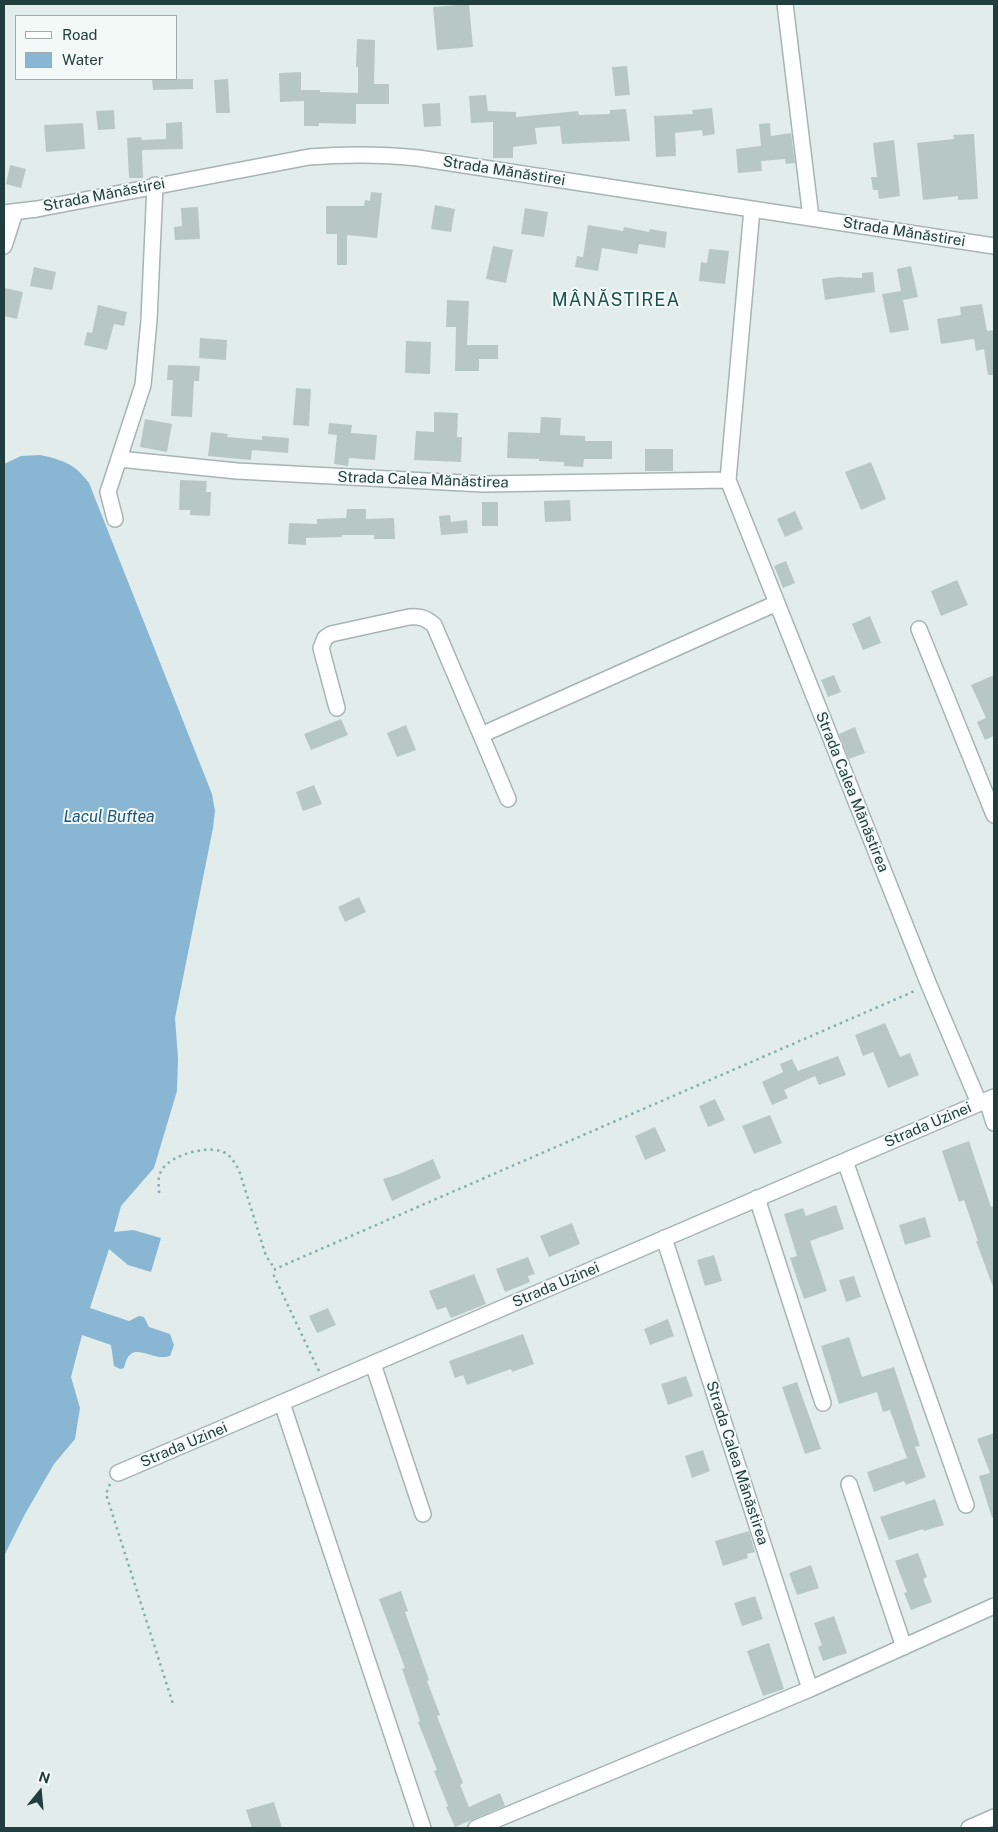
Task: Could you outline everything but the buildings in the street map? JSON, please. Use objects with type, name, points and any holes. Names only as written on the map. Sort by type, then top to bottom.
[{"type":"street","points":[[785,4],[811,218]]},
{"type":"street","name":"Strada Mănăstirei","points":[[4,246],[9,213],[309,156],[383,154],[994,246]]},
{"type":"street","points":[[115,520],[108,492],[143,385],[149,320],[155,185]]},
{"type":"street","name":"Strada Calea Mănăstirea","points":[[752,209],[728,480],[929,985],[986,1100],[994,1123]]},
{"type":"street","name":"Strada Calea Mănăstirea","points":[[119,459],[237,471],[483,484],[728,480]]},
{"type":"street","points":[[481,735],[777,603]]},
{"type":"street","points":[[337,708],[322,656],[321,648],[325,638],[331,634],[409,617],[419,616],[427,619],[434,625],[508,799]]},
{"type":"street","points":[[919,629],[994,815]]},
{"type":"street","name":"Strada Uzinei","points":[[118,1473],[986,1100]]},
{"type":"street","points":[[845,1161],[966,1504]]},
{"type":"street","points":[[757,1198],[823,1403]]},
{"type":"street","name":"Strada Calea Mănăstirea","points":[[664,1238],[810,1689]]},
{"type":"street","points":[[372,1364],[423,1514]]},
{"type":"street","points":[[282,1403],[423,1828]]},
{"type":"street","points":[[849,1484],[904,1647]]},
{"type":"street","points":[[476,1828],[810,1689],[994,1606]]},
{"type":"street","points":[[969,1828],[994,1817]]},
{"type":"path","points":[[275,1269],[929,985]]},
{"type":"path","points":[[159,1193],[159,1175],[169,1162],[182,1155],[203,1150],[221,1151],[232,1157],[239,1170],[266,1256],[275,1269],[274,1276],[325,1384]]},
{"type":"path","points":[[118,1473],[110,1482],[106,1494],[173,1704]]},
{"type":"water","name":"Lacul Buftea","points":[[40,455],[68,464],[79,471],[89,483],[212,794],[215,811],[175,1018],[178,1058],[177,1091],[154,1168],[121,1206],[114,1232],[133,1230],[161,1238],[151,1272],[128,1265],[109,1249],[90,1308],[129,1321],[139,1316],[144,1317],[149,1327],[170,1334],[174,1345],[170,1356],[165,1357],[134,1352],[128,1356],[124,1368],[120,1369],[114,1366],[111,1345],[82,1335],[71,1377],[80,1408],[75,1439],[54,1464],[25,1514],[4,1556],[4,464],[21,456]]},
{"type":"district","name":"MÂNĂSTIREA","points":[[616,300]]}]
